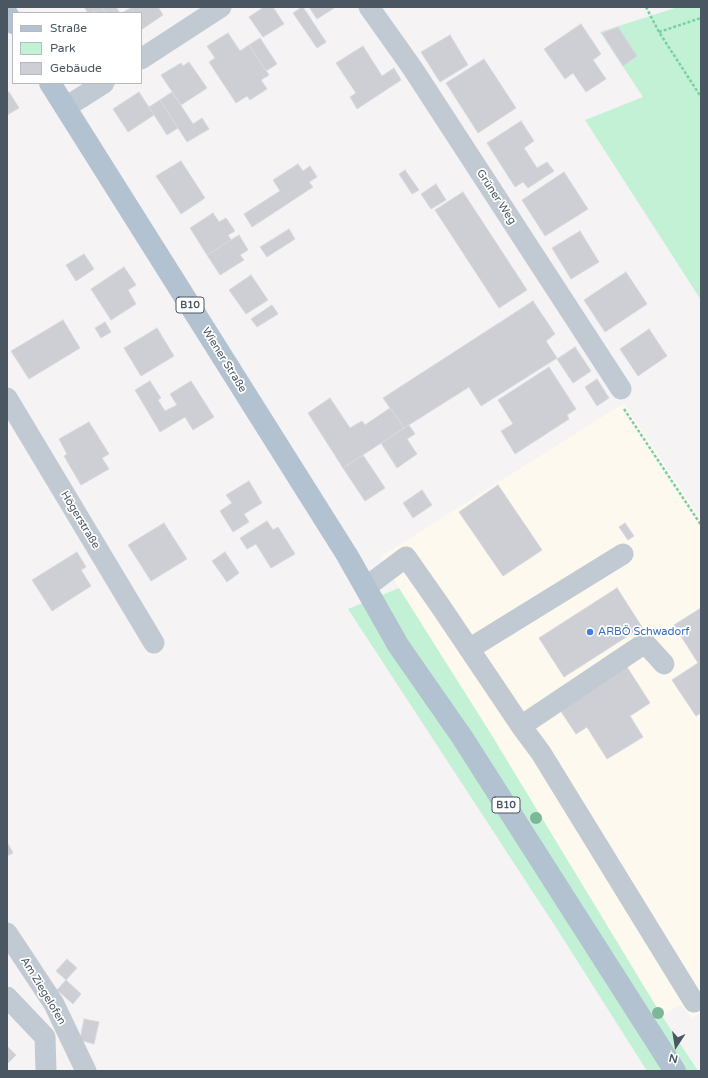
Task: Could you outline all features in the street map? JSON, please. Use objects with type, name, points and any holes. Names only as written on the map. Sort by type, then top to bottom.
[{"type":"main road","name":"Wiener Straße","points":[[51,84],[366,587]]},
{"type":"main road","name":"B10","points":[[366,587],[398,646],[462,737],[675,1071]]},
{"type":"street","points":[[142,58],[221,7]]},
{"type":"street","name":"Grüner Weg","points":[[369,7],[413,70],[621,389]]},
{"type":"street","points":[[66,107],[102,84]]},
{"type":"street","name":"Högerstraße","points":[[7,398],[154,643]]},
{"type":"street","points":[[469,649],[623,554]]},
{"type":"street","points":[[366,587],[406,558],[541,753],[694,1002]]},
{"type":"street","points":[[521,726],[644,644],[664,664]]},
{"type":"street","name":"Am Ziegelofen","points":[[7,933],[54,1004],[86,1071]]},
{"type":"street","name":"Am Ziegelofen","points":[[7,997],[45,1037],[46,1071]]},
{"type":"street","points":[[45,1037],[54,1004]]},
{"type":"path","points":[[646,7],[659,32],[701,96]]},
{"type":"path","points":[[659,32],[701,18]]},
{"type":"path","points":[[621,389],[621,404],[701,525]]},
{"type":"shaded area","points":[[624,403],[701,519],[701,1013],[692,1018],[681,1004],[662,1016],[491,734],[380,557]]},
{"type":"green space","points":[[678,7],[701,7],[701,300],[585,120],[643,97],[600,32]]},
{"type":"green space","points":[[399,588],[491,734],[662,1016],[698,1071],[647,1071],[557,929],[348,609]]},
{"type":"building","points":[[84,7],[102,7],[105,12],[94,11],[87,12]]},
{"type":"building","points":[[102,7],[116,7],[119,12],[105,12]]},
{"type":"building","points":[[132,7],[158,7],[163,15],[142,29],[142,12],[124,12]]},
{"type":"building","points":[[264,7],[273,7],[284,24],[263,37],[249,17]]},
{"type":"building","points":[[302,7],[326,42],[317,48],[293,13]]},
{"type":"building","points":[[309,7],[336,7],[317,19]]},
{"type":"building","points":[[581,24],[601,54],[593,60],[606,79],[586,92],[573,73],[565,79],[544,49]]},
{"type":"building","points":[[618,27],[637,56],[623,66],[602,33]]},
{"type":"building","points":[[228,33],[240,51],[249,45],[269,75],[261,80],[267,89],[250,100],[247,96],[236,103],[209,62],[215,58],[207,46]]},
{"type":"building","points":[[450,35],[468,65],[440,82],[421,52]]},
{"type":"building","points":[[260,38],[277,64],[266,71],[249,45]]},
{"type":"building","points":[[363,46],[382,76],[394,68],[401,80],[357,109],[350,97],[356,93],[336,63]]},
{"type":"building","points":[[484,59],[516,108],[478,133],[446,83]]},
{"type":"building","points":[[189,62],[207,88],[181,105],[161,75],[181,63],[183,66]]},
{"type":"building","points":[[9,92],[19,108],[7,115],[7,94]]},
{"type":"building","points":[[139,92],[154,115],[128,132],[113,109]]},
{"type":"building","points":[[172,92],[193,124],[202,118],[209,129],[187,142],[160,100]]},
{"type":"building","points":[[160,100],[178,128],[167,135],[149,107]]},
{"type":"building","points":[[521,121],[534,141],[524,148],[537,168],[547,162],[554,171],[528,188],[523,182],[515,187],[487,143]]},
{"type":"building","points":[[181,161],[205,198],[181,214],[156,176]]},
{"type":"building","points":[[298,164],[303,171],[310,166],[317,177],[309,182],[313,187],[252,227],[244,214],[280,191],[273,180]]},
{"type":"building","points":[[405,170],[419,190],[412,194],[399,174]]},
{"type":"building","points":[[564,172],[588,209],[545,236],[522,200]]},
{"type":"building","points":[[436,184],[446,200],[431,209],[421,194]]},
{"type":"building","points":[[463,192],[527,290],[499,308],[435,210]]},
{"type":"building","points":[[213,213],[219,222],[226,218],[235,231],[228,235],[231,240],[207,255],[190,228]]},
{"type":"building","points":[[289,229],[295,239],[267,257],[260,247]]},
{"type":"building","points":[[580,231],[599,262],[571,279],[552,248]]},
{"type":"building","points":[[239,235],[248,250],[240,255],[244,260],[220,275],[207,255]]},
{"type":"building","points":[[84,254],[94,269],[76,281],[66,265]]},
{"type":"building","points":[[124,267],[136,285],[128,290],[136,304],[111,320],[91,289]]},
{"type":"building","points":[[626,272],[647,304],[605,332],[584,300]]},
{"type":"building","points":[[251,275],[268,300],[246,314],[229,290]]},
{"type":"building","points":[[533,301],[555,334],[546,341],[557,358],[481,406],[469,387],[404,428],[383,398]]},
{"type":"building","points":[[272,305],[278,314],[257,327],[251,319]]},
{"type":"building","points":[[63,320],[80,348],[29,379],[11,351]]},
{"type":"building","points":[[105,322],[111,332],[101,338],[95,328]]},
{"type":"building","points":[[157,328],[174,356],[141,376],[124,348]]},
{"type":"building","points":[[649,329],[667,356],[638,376],[620,349]]},
{"type":"building","points":[[575,347],[591,371],[573,383],[557,359]]},
{"type":"building","points":[[549,367],[576,409],[567,415],[569,419],[515,454],[501,431],[513,424],[498,400]]},
{"type":"building","points":[[597,379],[609,398],[597,406],[585,387]]},
{"type":"building","points":[[150,381],[161,398],[158,400],[165,411],[177,405],[170,394],[191,381],[214,417],[193,430],[185,417],[160,432],[135,390]]},
{"type":"building","points":[[330,398],[350,428],[362,421],[365,425],[390,408],[404,428],[343,468],[308,413]]},
{"type":"building","points":[[89,422],[109,454],[102,458],[109,469],[81,485],[64,456],[67,454],[59,439]]},
{"type":"building","points":[[409,425],[415,434],[407,439],[417,454],[397,468],[381,443]]},
{"type":"building","points":[[363,455],[385,488],[365,501],[343,468]]},
{"type":"building","points":[[249,481],[262,503],[244,514],[249,522],[233,532],[220,511],[232,503],[226,495]]},
{"type":"building","points":[[498,485],[542,550],[503,576],[459,512]]},
{"type":"building","points":[[422,490],[432,505],[413,518],[403,503]]},
{"type":"building","points":[[267,521],[273,530],[278,527],[295,554],[271,568],[256,544],[247,549],[240,538]]},
{"type":"building","points":[[164,523],[187,559],[151,581],[128,545]]},
{"type":"building","points":[[625,523],[634,536],[628,540],[619,527]]},
{"type":"building","points":[[77,552],[86,567],[81,570],[91,586],[52,611],[32,580]]},
{"type":"building","points":[[225,552],[239,573],[227,582],[212,561]]},
{"type":"building","name":"ARBÖ Schwadorf","points":[[617,588],[642,627],[564,677],[539,638]]},
{"type":"building","points":[[701,608],[701,713],[696,716],[672,680],[698,663],[674,625]]},
{"type":"building","points":[[627,667],[650,703],[630,716],[643,737],[607,759],[587,727],[576,734],[560,710]]},
{"type":"building","points":[[7,842],[13,853],[7,856]]},
{"type":"building","points":[[67,959],[77,968],[66,980],[56,971]]},
{"type":"building","points":[[66,980],[81,994],[73,1004],[57,990]]},
{"type":"building","points":[[84,1019],[99,1022],[94,1044],[80,1040]]},
{"type":"building","points":[[7,1046],[16,1055],[7,1064]]},
{"type":"place","name":"ARBÖ Schwadorf","points":[[590,632]]}]
